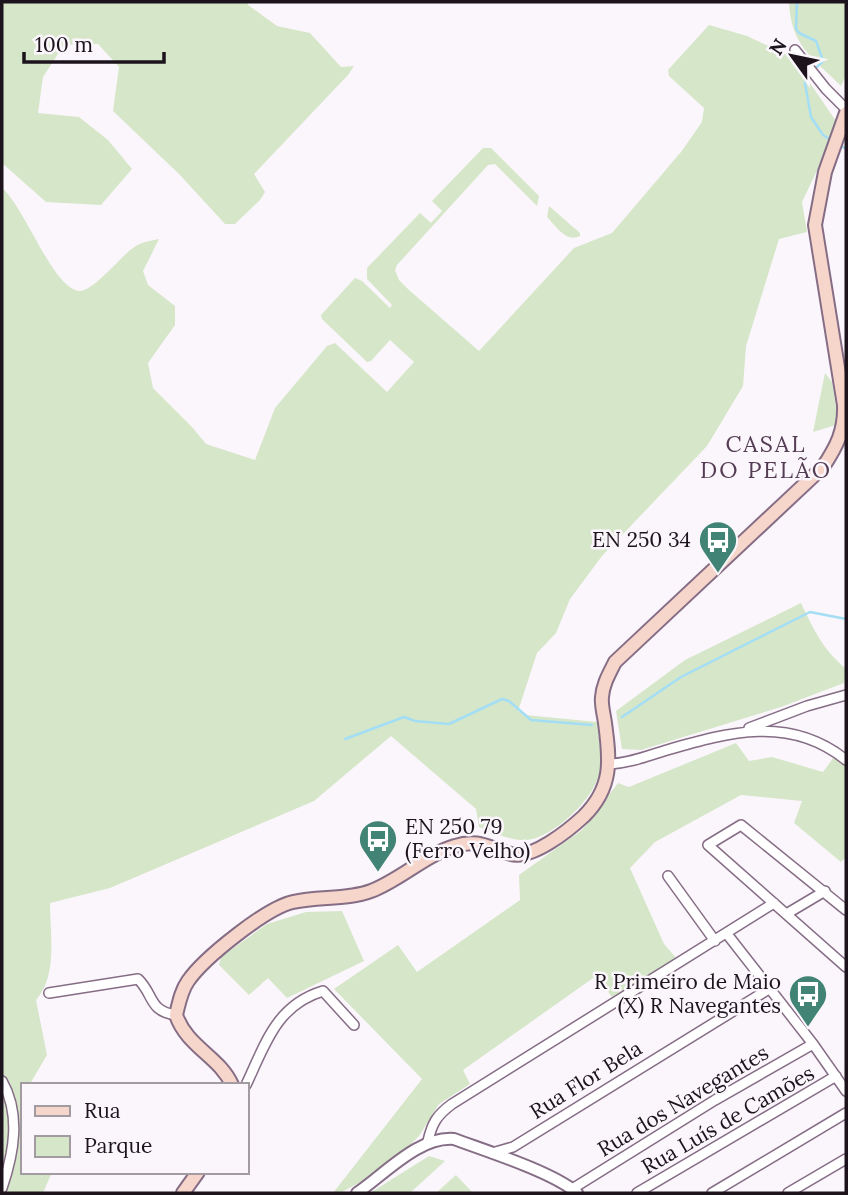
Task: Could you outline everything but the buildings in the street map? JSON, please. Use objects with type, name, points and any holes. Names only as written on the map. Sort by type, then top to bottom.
[{"type":"main road","points":[[231,1083],[226,1072],[186,1036],[176,1015],[187,983],[198,969],[237,935],[271,911],[290,902],[371,891],[455,846],[474,843],[491,846],[513,855],[531,853],[566,832],[586,814],[600,793],[610,764],[601,699],[606,679],[615,662],[823,467],[839,443],[845,421],[844,405],[815,225],[832,151],[846,114]]},
{"type":"main road","points":[[183,1193],[197,1174]]},
{"type":"street","points":[[795,50],[846,114]]},
{"type":"street","points":[[610,764],[629,763],[686,744],[742,731],[807,706],[846,695]]},
{"type":"street","points":[[742,731],[769,731],[804,737],[838,753],[846,760]]},
{"type":"street","points":[[846,909],[741,825],[708,845],[846,967]]},
{"type":"street","points":[[668,876],[715,941]]},
{"type":"street","points":[[788,913],[825,891]]},
{"type":"street","points":[[428,1141],[438,1114],[452,1104],[774,903]]},
{"type":"street","points":[[727,934],[846,1091]]},
{"type":"street","points":[[49,993],[138,979],[152,1004],[164,1014],[176,1015]]},
{"type":"street","name":"Rua Flor Bela","points":[[492,1153],[513,1147],[769,989]]},
{"type":"street","points":[[247,1083],[275,1024],[285,1013],[313,994],[323,991],[354,1025]]},
{"type":"street","name":"Rua dos Navegantes","points":[[574,1191],[715,1100],[813,1044]]},
{"type":"street","name":"Rua Luís de Camões","points":[[637,1193],[836,1076]]},
{"type":"street","points":[[2,1081],[8,1092],[15,1128],[10,1162],[2,1188]]},
{"type":"street","points":[[712,1193],[846,1113]]},
{"type":"street","points":[[357,1193],[428,1141],[454,1139],[492,1153],[574,1191]]},
{"type":"street","points":[[788,1193],[846,1158]]},
{"type":"green space","points":[[2,2],[248,2],[248,5],[277,26],[310,33],[341,67],[354,66],[254,174],[265,192],[260,200],[235,224],[225,224],[179,174],[113,111],[119,67],[98,44],[64,45],[43,77],[38,113],[79,117],[108,140],[132,169],[101,205],[46,202],[2,163]]},
{"type":"green space","points":[[789,2],[846,2],[846,75],[841,86],[805,50],[794,30]]},
{"type":"green space","points":[[709,25],[747,36],[792,57],[836,121],[822,160],[802,202],[807,232],[779,239],[746,346],[743,386],[707,446],[602,556],[570,599],[556,633],[537,653],[518,711],[525,715],[597,722],[601,766],[593,789],[574,813],[550,831],[527,840],[509,838],[479,827],[476,809],[391,736],[314,801],[110,888],[50,903],[50,966],[43,990],[36,1000],[47,1055],[31,1083],[21,1083],[21,1174],[51,1174],[43,1193],[2,1193],[2,188],[11,198],[59,276],[79,291],[92,286],[136,246],[159,239],[143,271],[148,285],[175,306],[175,325],[148,363],[153,388],[206,444],[255,460],[275,408],[327,346],[335,343],[387,392],[414,362],[390,340],[367,362],[321,315],[355,278],[362,281],[390,308],[392,305],[367,279],[367,268],[420,213],[431,223],[442,211],[432,201],[483,148],[491,148],[539,196],[537,206],[495,164],[488,165],[395,270],[399,280],[409,290],[479,351],[574,248],[612,233],[681,152],[702,122],[704,108],[669,76],[668,70]]},
{"type":"green space","points":[[549,206],[580,233],[580,236],[570,237],[558,229],[547,217]]},
{"type":"green space","points":[[825,373],[832,382],[839,424],[813,432]]},
{"type":"green space","points":[[801,603],[820,639],[846,669],[844,683],[781,707],[641,750],[622,749],[616,711],[685,660]]},
{"type":"green space","points":[[736,743],[749,761],[772,757],[823,772],[834,757],[846,767],[846,857],[841,862],[794,823],[802,801],[741,795],[655,842],[630,868],[664,944],[677,959],[612,997],[596,976],[463,1070],[470,1084],[439,1104],[419,1136],[387,1168],[340,1193],[333,1193],[422,1079],[334,989],[398,945],[417,972],[520,900],[519,875],[582,830],[618,783],[629,787]]},
{"type":"green space","points":[[342,911],[364,961],[287,998],[268,978],[249,995],[219,965],[221,957],[267,924],[306,912]]},
{"type":"green space","points":[[429,1156],[445,1161],[410,1193],[370,1193]]},
{"type":"green space","points":[[456,1175],[473,1193],[436,1193]]},
{"type":"waterway","points":[[797,2],[796,29],[816,41],[823,61],[807,77],[805,83],[811,117],[823,135],[831,140]]},
{"type":"waterway","points":[[840,145],[846,149]]},
{"type":"waterway","points":[[622,717],[681,677],[810,612],[846,619]]},
{"type":"waterway","points":[[345,739],[404,717],[415,721],[449,724],[502,699],[509,701],[531,720],[592,725]]},
{"type":"place","name":"EN 250 34","points":[[718,574]]},
{"type":"place","name":"EN 250 79 (Ferro Velho)","points":[[378,873]]},
{"type":"place","name":"R Primeiro de Maio (X) R Navegantes","points":[[808,1028]]},
{"type":"district","name":"CASAL DO PELÃO","points":[[766,457]]}]
